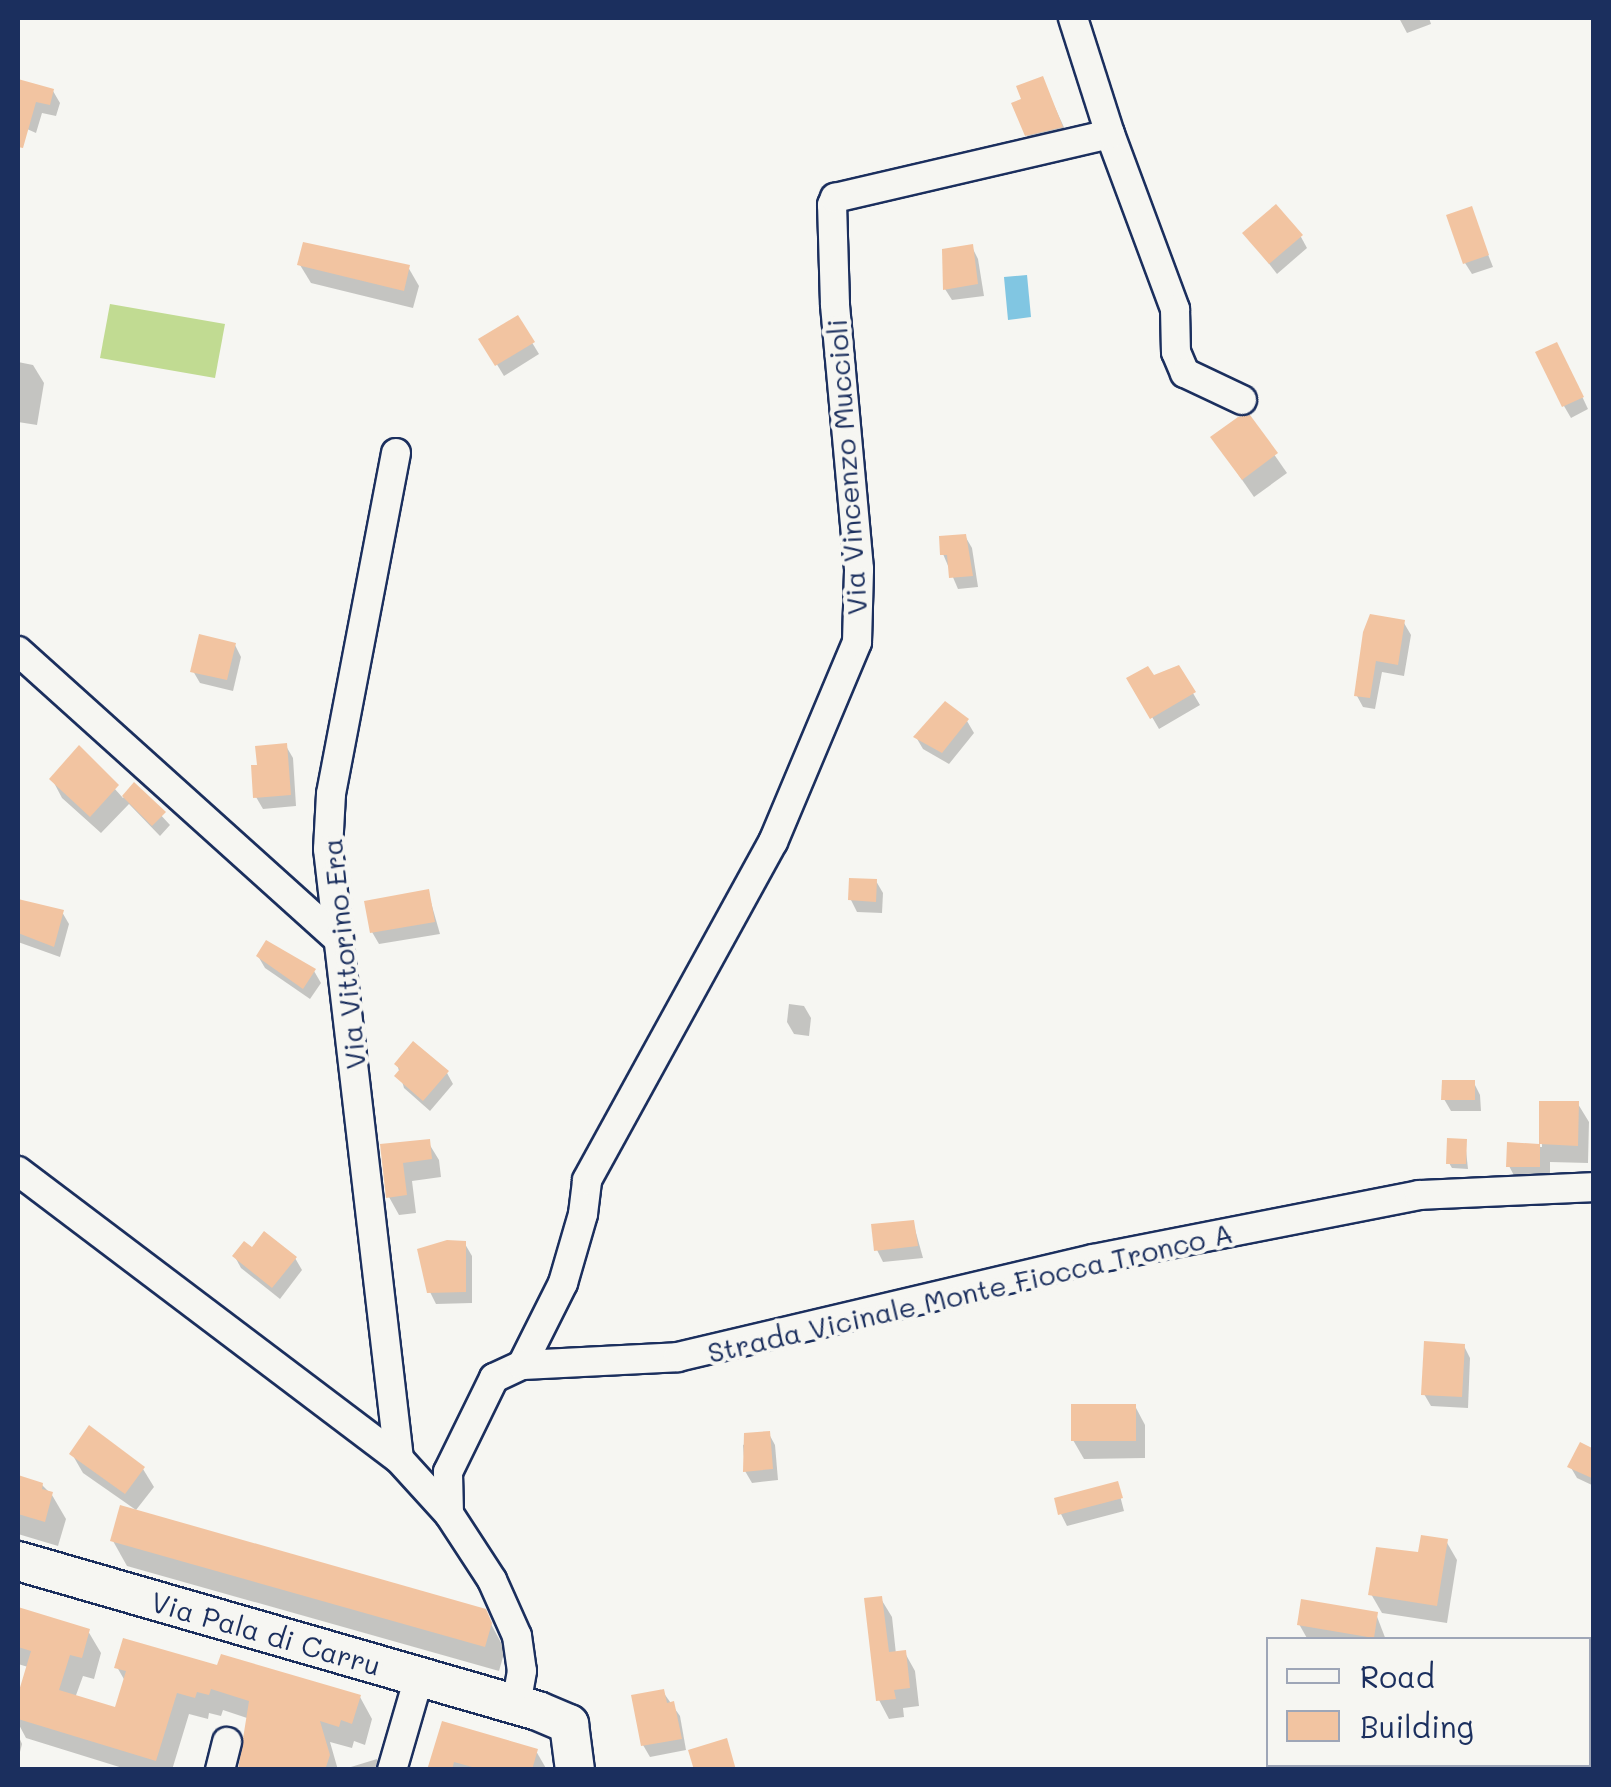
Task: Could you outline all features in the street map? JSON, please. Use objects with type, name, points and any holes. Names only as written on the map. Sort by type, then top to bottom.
[{"type":"street","points":[[1073,18],[1110,134],[1175,309],[1176,352],[1186,372],[1242,400]]},
{"type":"street","name":"Via Vincenzo Muccioli","points":[[522,1365],[563,1283],[583,1214],[587,1180],[772,842],[857,642],[859,569],[835,304],[832,204],[835,198],[1110,134]]},
{"type":"street","name":"Via Vittorino Era","points":[[396,453],[332,794],[328,849],[399,1459]]},
{"type":"street","points":[[18,651],[339,940]]},
{"type":"street","points":[[18,1172],[399,1459],[449,1514],[492,1580],[517,1636],[522,1671],[516,1705],[569,1724],[575,1770]]},
{"type":"street","name":"Strada Vicinale Monte Fiocca Tronco A","points":[[522,1365],[678,1357],[1093,1259],[1419,1195],[1594,1186]]},
{"type":"street","points":[[449,1514],[448,1472],[494,1378],[522,1365]]},
{"type":"street","name":"Via Pala di Carru","points":[[18,1561],[516,1705]]},
{"type":"street","points":[[392,1770],[419,1677]]},
{"type":"green space","points":[[110,304],[225,324],[215,378],[100,358]]},
{"type":"water","points":[[1027,275],[1031,317],[1008,320],[1004,277]]},
{"type":"building","points":[[1043,76],[1063,127],[1025,136],[1011,103],[1021,99],[1016,86]]},
{"type":"building","points":[[18,79],[54,89],[50,105],[36,102],[23,148],[18,147]]},
{"type":"building","points":[[1276,204],[1303,235],[1269,264],[1242,233]]},
{"type":"building","points":[[1472,206],[1489,255],[1463,264],[1446,215]]},
{"type":"building","points":[[303,242],[410,265],[404,291],[297,265]]},
{"type":"building","points":[[973,244],[978,284],[943,290],[942,249]]},
{"type":"building","points":[[518,315],[535,342],[495,366],[478,339]]},
{"type":"building","points":[[1557,342],[1584,397],[1562,407],[1535,352]]},
{"type":"building","points":[[1250,415],[1278,453],[1242,480],[1210,437],[1238,417]]},
{"type":"building","points":[[966,534],[973,576],[949,578],[947,555],[940,555],[939,536]]},
{"type":"building","points":[[1370,614],[1405,620],[1398,665],[1376,661],[1370,698],[1354,696],[1363,632]]},
{"type":"building","points":[[199,634],[236,643],[227,680],[190,672]]},
{"type":"building","points":[[1179,665],[1196,692],[1150,719],[1126,678],[1148,666],[1154,675]]},
{"type":"building","points":[[945,701],[969,719],[942,753],[913,737]]},
{"type":"building","points":[[287,743],[291,795],[253,798],[251,765],[257,765],[255,746]]},
{"type":"building","points":[[79,745],[119,785],[90,817],[49,779]]},
{"type":"building","points":[[134,782],[166,812],[152,826],[122,796]]},
{"type":"building","points":[[849,878],[877,879],[876,902],[848,900]]},
{"type":"building","points":[[429,889],[435,922],[370,933],[364,901]]},
{"type":"building","points":[[18,899],[64,910],[54,947],[18,933]]},
{"type":"building","points":[[266,940],[316,969],[303,989],[256,956]]},
{"type":"building","points":[[413,1041],[449,1071],[423,1101],[394,1076],[400,1069],[394,1064]]},
{"type":"building","points":[[1442,1080],[1475,1080],[1475,1100],[1441,1100]]},
{"type":"building","points":[[1539,1101],[1579,1101],[1578,1146],[1540,1144],[1540,1167],[1506,1167],[1507,1142],[1539,1144]]},
{"type":"building","points":[[1447,1138],[1467,1139],[1466,1164],[1446,1164]]},
{"type":"building","points":[[430,1139],[432,1159],[403,1163],[407,1195],[386,1198],[380,1144]]},
{"type":"building","points":[[914,1220],[918,1246],[874,1251],[871,1224]]},
{"type":"building","points":[[264,1231],[297,1257],[272,1288],[232,1256],[244,1241],[252,1247]]},
{"type":"building","points":[[447,1240],[466,1241],[466,1292],[427,1293],[417,1249]]},
{"type":"building","points":[[1424,1341],[1465,1344],[1462,1397],[1421,1395]]},
{"type":"building","points":[[1071,1404],[1136,1404],[1136,1441],[1071,1441]]},
{"type":"building","points":[[89,1425],[145,1467],[125,1494],[69,1454]]},
{"type":"building","points":[[770,1431],[773,1469],[743,1472],[744,1433]]},
{"type":"building","points":[[1580,1442],[1594,1449],[1594,1479],[1567,1467]]},
{"type":"building","points":[[18,1475],[43,1483],[42,1489],[53,1492],[45,1522],[18,1514]]},
{"type":"building","points":[[1118,1481],[1123,1498],[1058,1515],[1054,1498]]},
{"type":"building","points":[[120,1505],[486,1609],[492,1623],[485,1647],[110,1541]]},
{"type":"building","points":[[1421,1535],[1448,1539],[1437,1606],[1368,1595],[1376,1547],[1418,1552]]},
{"type":"building","points":[[882,1596],[889,1652],[906,1650],[910,1688],[894,1690],[896,1699],[876,1701],[864,1598]]},
{"type":"building","points":[[1301,1599],[1378,1612],[1374,1637],[1297,1625]]},
{"type":"building","points":[[18,1607],[90,1629],[82,1658],[70,1655],[59,1690],[115,1707],[126,1671],[114,1668],[123,1638],[217,1665],[221,1654],[361,1695],[352,1724],[341,1720],[339,1727],[320,1721],[330,1755],[325,1770],[238,1770],[249,1701],[211,1689],[209,1695],[197,1692],[195,1698],[177,1693],[156,1761],[18,1719],[18,1694],[31,1651],[18,1647]]},
{"type":"building","points":[[664,1689],[667,1703],[674,1701],[682,1739],[641,1746],[631,1695]]},
{"type":"building","points":[[442,1721],[538,1749],[532,1770],[483,1770],[454,1762],[452,1770],[427,1770]]},
{"type":"building","points":[[727,1738],[736,1770],[694,1770],[688,1750]]}]
